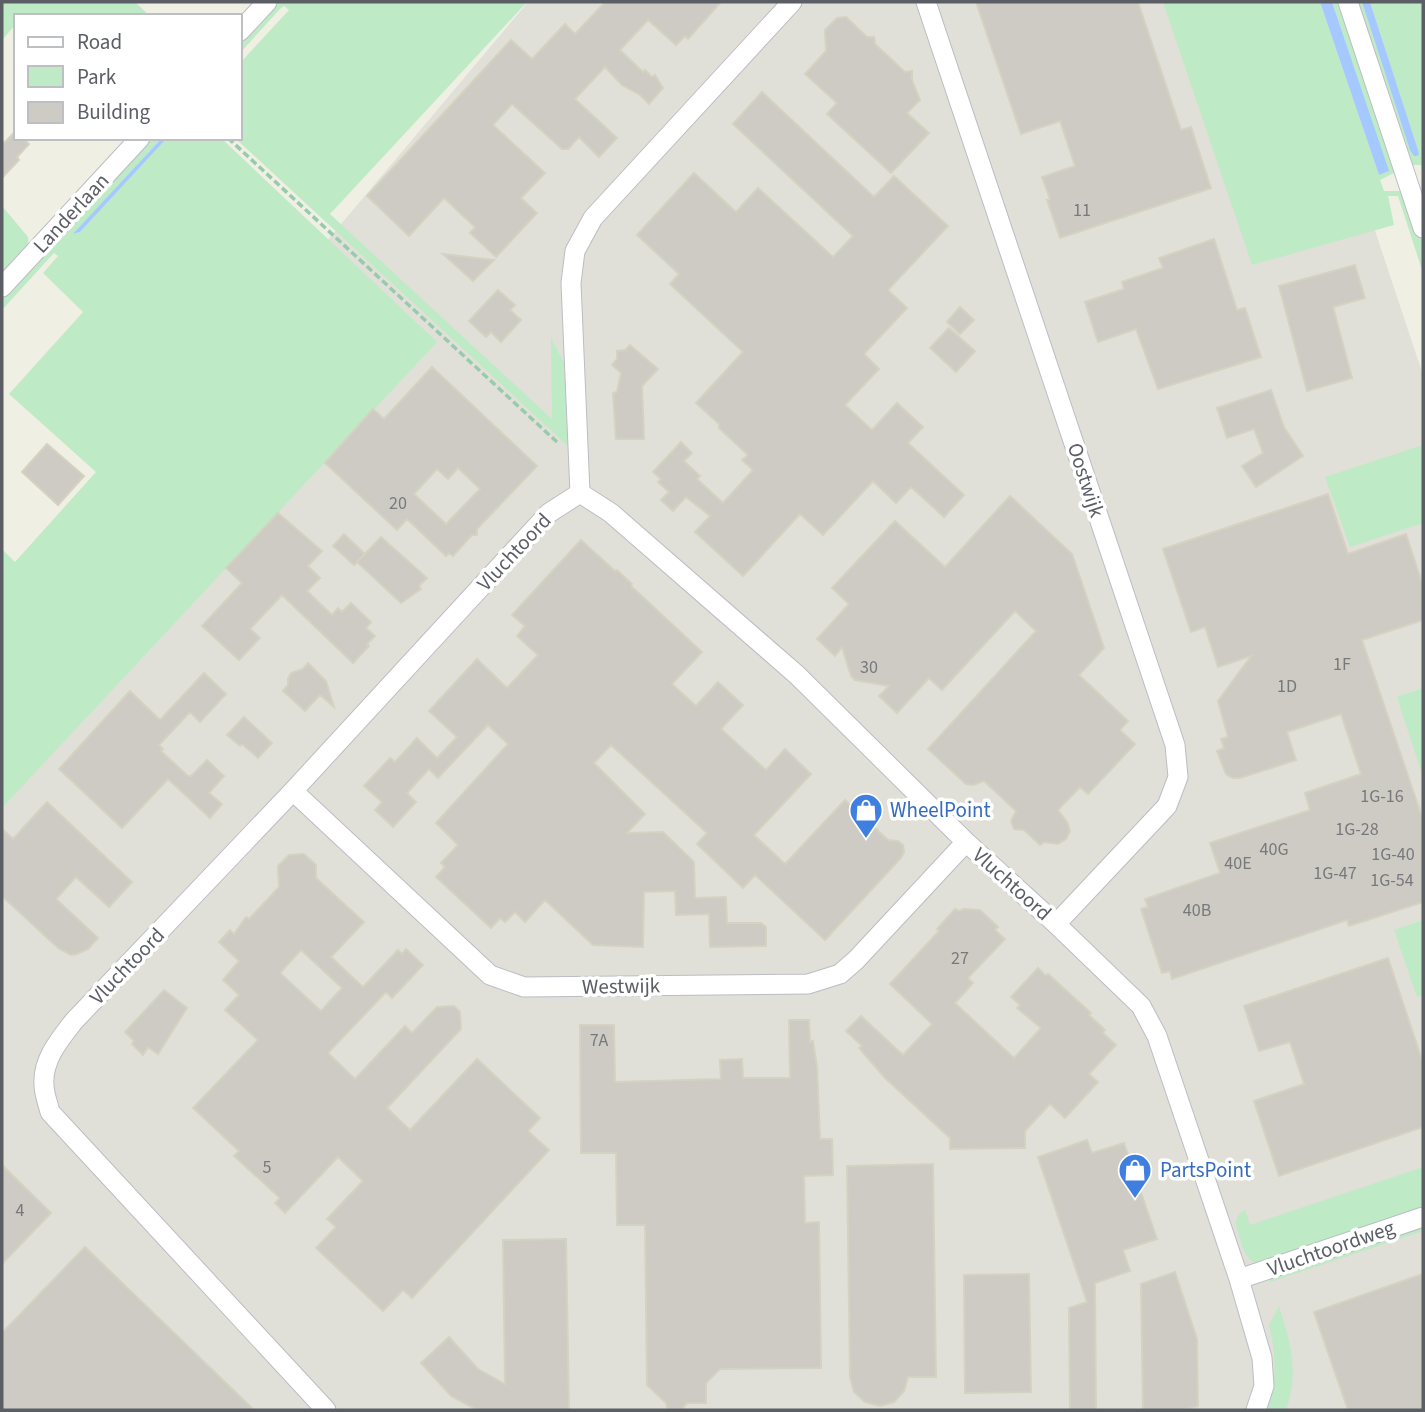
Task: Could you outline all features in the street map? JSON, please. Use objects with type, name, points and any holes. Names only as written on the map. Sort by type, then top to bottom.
[{"type":"street","points":[[242,29],[267,2]]},
{"type":"street","points":[[580,494],[571,283],[575,251],[593,218],[792,2]]},
{"type":"street","name":"Oostwijk","points":[[926,2],[1175,745],[1178,777],[1167,807],[1056,924]]},
{"type":"street","points":[[1348,2],[1423,228]]},
{"type":"street","name":"Landerlaan","points":[[2,287],[138,140]]},
{"type":"street","name":"Vluchtoord","points":[[326,1410],[50,1112],[44,1084],[47,1063],[74,1021],[293,791],[550,513],[580,494],[611,513],[797,675],[966,842],[1141,1006],[1157,1036],[1239,1279],[1262,1358],[1264,1386],[1256,1410]]},
{"type":"street","name":"Westwijk","points":[[293,791],[490,975],[524,987],[808,984],[840,974],[966,842]]},
{"type":"street","name":"Vluchtoordweg","points":[[1239,1279],[1423,1217]]},
{"type":"path","points":[[230,140],[578,461]]},
{"type":"shaded area","points":[[528,2],[1299,2],[1423,375],[1423,1410],[2,1410],[2,806],[310,261]]},
{"type":"green space","points":[[2,2],[135,2],[148,14],[14,14],[14,26],[2,40]]},
{"type":"green space","points":[[274,2],[527,2],[330,214],[552,419],[551,337],[564,363],[568,446],[237,140],[242,140],[242,61],[289,10],[284,6],[280,9],[242,51],[242,37]]},
{"type":"green space","points":[[1163,2],[1320,2],[1379,175],[1388,171],[1332,2],[1342,2],[1398,166],[1394,173],[1380,180],[1384,191],[1401,191],[1407,195],[1423,244],[1423,273],[1398,196],[1388,196],[1394,225],[1252,265]]},
{"type":"green space","points":[[1353,2],[1362,2],[1410,149],[1419,154],[1370,2],[1423,2],[1423,165],[1412,165],[1406,160]]},
{"type":"green space","points":[[145,140],[160,140],[74,234],[80,232],[165,140],[223,140],[437,342],[2,808],[2,549],[15,562],[96,472],[9,394],[83,312],[43,273],[58,256],[54,253],[2,310],[2,295]]},
{"type":"green space","points":[[2,206],[28,237],[28,243],[24,255],[2,279]]},
{"type":"green space","points":[[1423,445],[1423,523],[1350,547],[1325,477]]},
{"type":"green space","points":[[1423,688],[1423,770],[1421,771],[1397,697]]},
{"type":"green space","points":[[1423,920],[1423,995],[1417,997],[1394,930]]},
{"type":"green space","points":[[1423,1167],[1423,1213],[1258,1265],[1248,1258],[1245,1252],[1235,1222],[1245,1210],[1250,1225]]},
{"type":"green space","points":[[1423,1222],[1423,1231],[1270,1282],[1268,1276]]},
{"type":"green space","points":[[1279,1306],[1290,1346],[1292,1383],[1286,1410],[1266,1410],[1273,1389],[1275,1368],[1269,1325]]},
{"type":"water","points":[[1320,2],[1332,2],[1389,171],[1379,175]]},
{"type":"water","points":[[1362,2],[1370,2],[1418,150],[1417,156],[1410,150]]},
{"type":"water","points":[[160,140],[165,140],[80,232],[73,234]]},
{"type":"building","points":[[605,2],[721,2],[688,39],[685,36],[676,45],[648,20],[620,50],[643,72],[645,70],[652,77],[655,75],[663,88],[649,104],[640,95],[622,85],[605,67],[575,99],[617,138],[599,157],[579,137],[568,149],[562,149],[512,104],[493,125],[545,173],[521,198],[537,213],[496,257],[470,233],[475,227],[444,198],[409,236],[367,196],[511,40],[532,59],[565,24],[575,34]]},
{"type":"building","points":[[976,2],[1138,2],[1181,130],[1191,127],[1211,188],[1060,238],[1042,177],[1075,166],[1060,121],[1021,134]]},
{"type":"building","points":[[846,17],[867,37],[874,37],[875,44],[905,72],[912,71],[912,80],[920,100],[907,113],[929,133],[891,173],[827,114],[837,103],[805,74],[826,51],[825,30],[837,18]]},
{"type":"building","points":[[762,92],[874,197],[894,176],[948,226],[888,290],[907,308],[864,354],[879,369],[845,405],[872,430],[897,403],[923,427],[908,443],[964,495],[944,517],[911,487],[896,503],[873,481],[823,535],[800,514],[743,576],[695,532],[710,516],[686,497],[673,511],[661,500],[669,492],[658,482],[661,479],[653,472],[681,442],[692,453],[684,461],[700,476],[697,479],[723,503],[753,470],[742,460],[748,455],[696,403],[743,352],[670,284],[679,274],[637,235],[694,173],[736,212],[758,188],[833,257],[853,236],[733,124]]},
{"type":"building","points":[[14,133],[14,140],[25,140],[29,144],[17,157],[19,160],[2,178],[2,141],[4,143]]},
{"type":"building","points":[[1214,239],[1237,310],[1245,308],[1261,357],[1158,389],[1136,329],[1098,342],[1085,302],[1124,289],[1122,282],[1163,268],[1159,258]]},
{"type":"building","points":[[443,254],[494,260],[473,281]]},
{"type":"building","points":[[1355,265],[1365,298],[1333,307],[1352,378],[1307,391],[1279,286]]},
{"type":"building","points":[[498,290],[515,305],[510,310],[521,320],[501,342],[491,332],[486,337],[469,321]]},
{"type":"building","points":[[960,307],[974,320],[960,334],[947,322]]},
{"type":"building","points":[[949,328],[975,351],[956,372],[930,348]]},
{"type":"building","points":[[630,345],[658,369],[642,386],[644,439],[616,439],[613,393],[617,392],[621,373],[612,365],[617,359],[617,351],[625,350]]},
{"type":"building","points":[[432,367],[537,466],[477,529],[477,535],[472,535],[453,556],[449,553],[446,556],[407,519],[397,530],[325,463],[373,409],[384,419]],"holes":[[[458,468],[480,489],[446,524],[414,494],[437,469],[448,479]]]},
{"type":"building","points":[[1271,390],[1284,427],[1303,456],[1256,487],[1242,466],[1263,453],[1254,429],[1227,438],[1217,408]]},
{"type":"building","points":[[47,444],[84,476],[58,505],[22,472]]},
{"type":"building","points":[[1328,494],[1348,554],[1406,534],[1423,586],[1423,620],[1362,640],[1423,820],[1423,902],[1349,926],[1347,920],[1172,979],[1170,971],[1162,973],[1141,909],[1148,907],[1145,899],[1220,873],[1210,843],[1310,810],[1305,793],[1361,774],[1341,714],[1287,732],[1296,760],[1240,778],[1226,774],[1217,751],[1224,748],[1221,739],[1228,737],[1218,701],[1251,656],[1218,667],[1205,627],[1191,632],[1163,549]]},
{"type":"building","points":[[1010,496],[1072,554],[1104,648],[1079,675],[1128,721],[1120,730],[1135,744],[1088,794],[1080,787],[1058,810],[1070,831],[1066,839],[1058,844],[1044,842],[1040,845],[1024,830],[1014,829],[1011,821],[1016,811],[984,781],[973,785],[966,784],[928,749],[1036,631],[1015,611],[942,690],[929,678],[897,713],[879,696],[889,686],[855,680],[851,676],[842,647],[835,656],[817,639],[849,604],[832,588],[895,521],[945,567]]},
{"type":"building","points":[[278,513],[322,551],[308,566],[320,578],[307,591],[332,615],[338,608],[342,612],[351,603],[371,622],[366,628],[375,636],[353,663],[282,595],[250,629],[260,638],[239,660],[202,626],[242,583],[226,568]]},
{"type":"building","points":[[344,534],[365,554],[354,565],[333,546]]},
{"type":"building","points":[[381,537],[427,578],[419,586],[421,589],[401,603],[357,562]]},
{"type":"building","points":[[581,540],[617,570],[702,652],[672,684],[696,706],[718,682],[743,705],[721,729],[766,770],[785,749],[811,774],[754,835],[785,864],[845,800],[888,840],[898,841],[903,845],[901,858],[825,940],[755,875],[743,888],[697,844],[707,833],[611,745],[594,763],[645,814],[627,833],[663,832],[694,862],[695,898],[726,897],[727,923],[761,923],[766,927],[766,946],[710,947],[709,914],[676,915],[675,891],[644,892],[643,947],[593,945],[545,900],[525,922],[515,912],[505,922],[500,918],[491,928],[436,877],[445,867],[441,863],[458,845],[436,823],[508,744],[488,725],[438,778],[429,769],[407,793],[416,802],[393,827],[375,810],[382,802],[364,786],[390,758],[395,762],[417,738],[437,758],[457,737],[429,711],[477,659],[507,688],[538,655],[517,636],[525,626],[512,615]]},
{"type":"building","points":[[308,663],[326,681],[334,707],[320,695],[305,711],[283,691],[288,685],[291,673],[303,669]]},
{"type":"building","points":[[204,673],[226,694],[200,722],[190,712],[159,745],[163,749],[161,751],[188,776],[207,760],[224,776],[209,793],[222,804],[210,818],[168,779],[122,828],[59,769],[130,691],[160,720]]},
{"type":"building","points":[[244,717],[272,743],[258,758],[227,735]]},
{"type":"building","points":[[47,802],[132,882],[109,907],[76,877],[56,899],[98,938],[88,949],[77,954],[71,955],[58,948],[2,896],[2,829],[13,839]]},
{"type":"building","points":[[304,854],[316,865],[316,878],[364,922],[331,957],[363,987],[398,950],[402,954],[406,949],[423,965],[392,998],[386,992],[328,1053],[355,1079],[405,1026],[412,1033],[437,1007],[454,1006],[460,1012],[461,1029],[387,1108],[410,1130],[477,1059],[540,1118],[528,1131],[549,1150],[412,1298],[403,1290],[383,1311],[316,1248],[336,1227],[327,1219],[363,1181],[338,1157],[285,1213],[275,1203],[280,1198],[234,1156],[239,1151],[193,1108],[258,1040],[225,1010],[239,995],[223,980],[239,961],[219,942],[230,930],[234,934],[246,917],[249,919],[279,887],[278,866],[289,855]],"holes":[[[301,950],[342,988],[321,1011],[280,973]]]},
{"type":"building","points":[[955,909],[980,910],[998,927],[995,930],[1005,939],[968,978],[973,983],[955,1003],[1014,1058],[1041,1028],[1017,1008],[1020,1005],[1011,997],[1038,968],[1091,1013],[1089,1015],[1105,1030],[1103,1033],[1116,1045],[1089,1074],[1098,1082],[1065,1118],[1050,1104],[1025,1131],[1025,1148],[950,1149],[950,1138],[885,1078],[859,1048],[862,1046],[846,1031],[861,1016],[903,1055],[932,1024],[890,984],[939,931],[937,929]]},
{"type":"building","points":[[1388,958],[1423,1063],[1423,1127],[1279,1176],[1254,1101],[1304,1084],[1290,1042],[1259,1051],[1244,1006]]},
{"type":"building","points":[[164,990],[187,1008],[158,1054],[148,1047],[143,1055],[125,1032]]},
{"type":"building","points":[[789,1020],[809,1020],[810,1042],[813,1041],[817,1067],[820,1139],[832,1139],[833,1175],[804,1176],[805,1223],[819,1222],[821,1368],[720,1369],[706,1383],[706,1403],[687,1403],[682,1409],[667,1409],[666,1403],[647,1385],[645,1225],[617,1225],[616,1153],[581,1153],[580,1025],[614,1025],[615,1082],[721,1079],[720,1060],[742,1059],[743,1078],[790,1078]]},
{"type":"building","points":[[1087,1140],[1092,1153],[1124,1143],[1157,1239],[1123,1250],[1130,1271],[1095,1283],[1096,1410],[1070,1410],[1069,1308],[1087,1302],[1038,1157]]},
{"type":"building","points":[[933,1164],[936,1377],[908,1377],[904,1391],[894,1402],[880,1406],[865,1402],[854,1392],[850,1377],[847,1166]]},
{"type":"building","points":[[2,1165],[51,1213],[2,1264]]},
{"type":"building","points":[[566,1239],[569,1410],[477,1410],[451,1396],[421,1363],[449,1337],[478,1369],[505,1384],[503,1240]]},
{"type":"building","points":[[85,1247],[254,1410],[2,1410],[2,1333]]},
{"type":"building","points":[[1175,1272],[1197,1339],[1198,1406],[1185,1410],[1143,1410],[1141,1284]]},
{"type":"building","points":[[1029,1274],[1031,1392],[965,1393],[964,1275]]},
{"type":"building","points":[[1423,1274],[1423,1410],[1348,1410],[1314,1312]]},
{"type":"place","name":"WheelPoint","points":[[866,840]]},
{"type":"place","name":"PartsPoint","points":[[1135,1200]]}]
